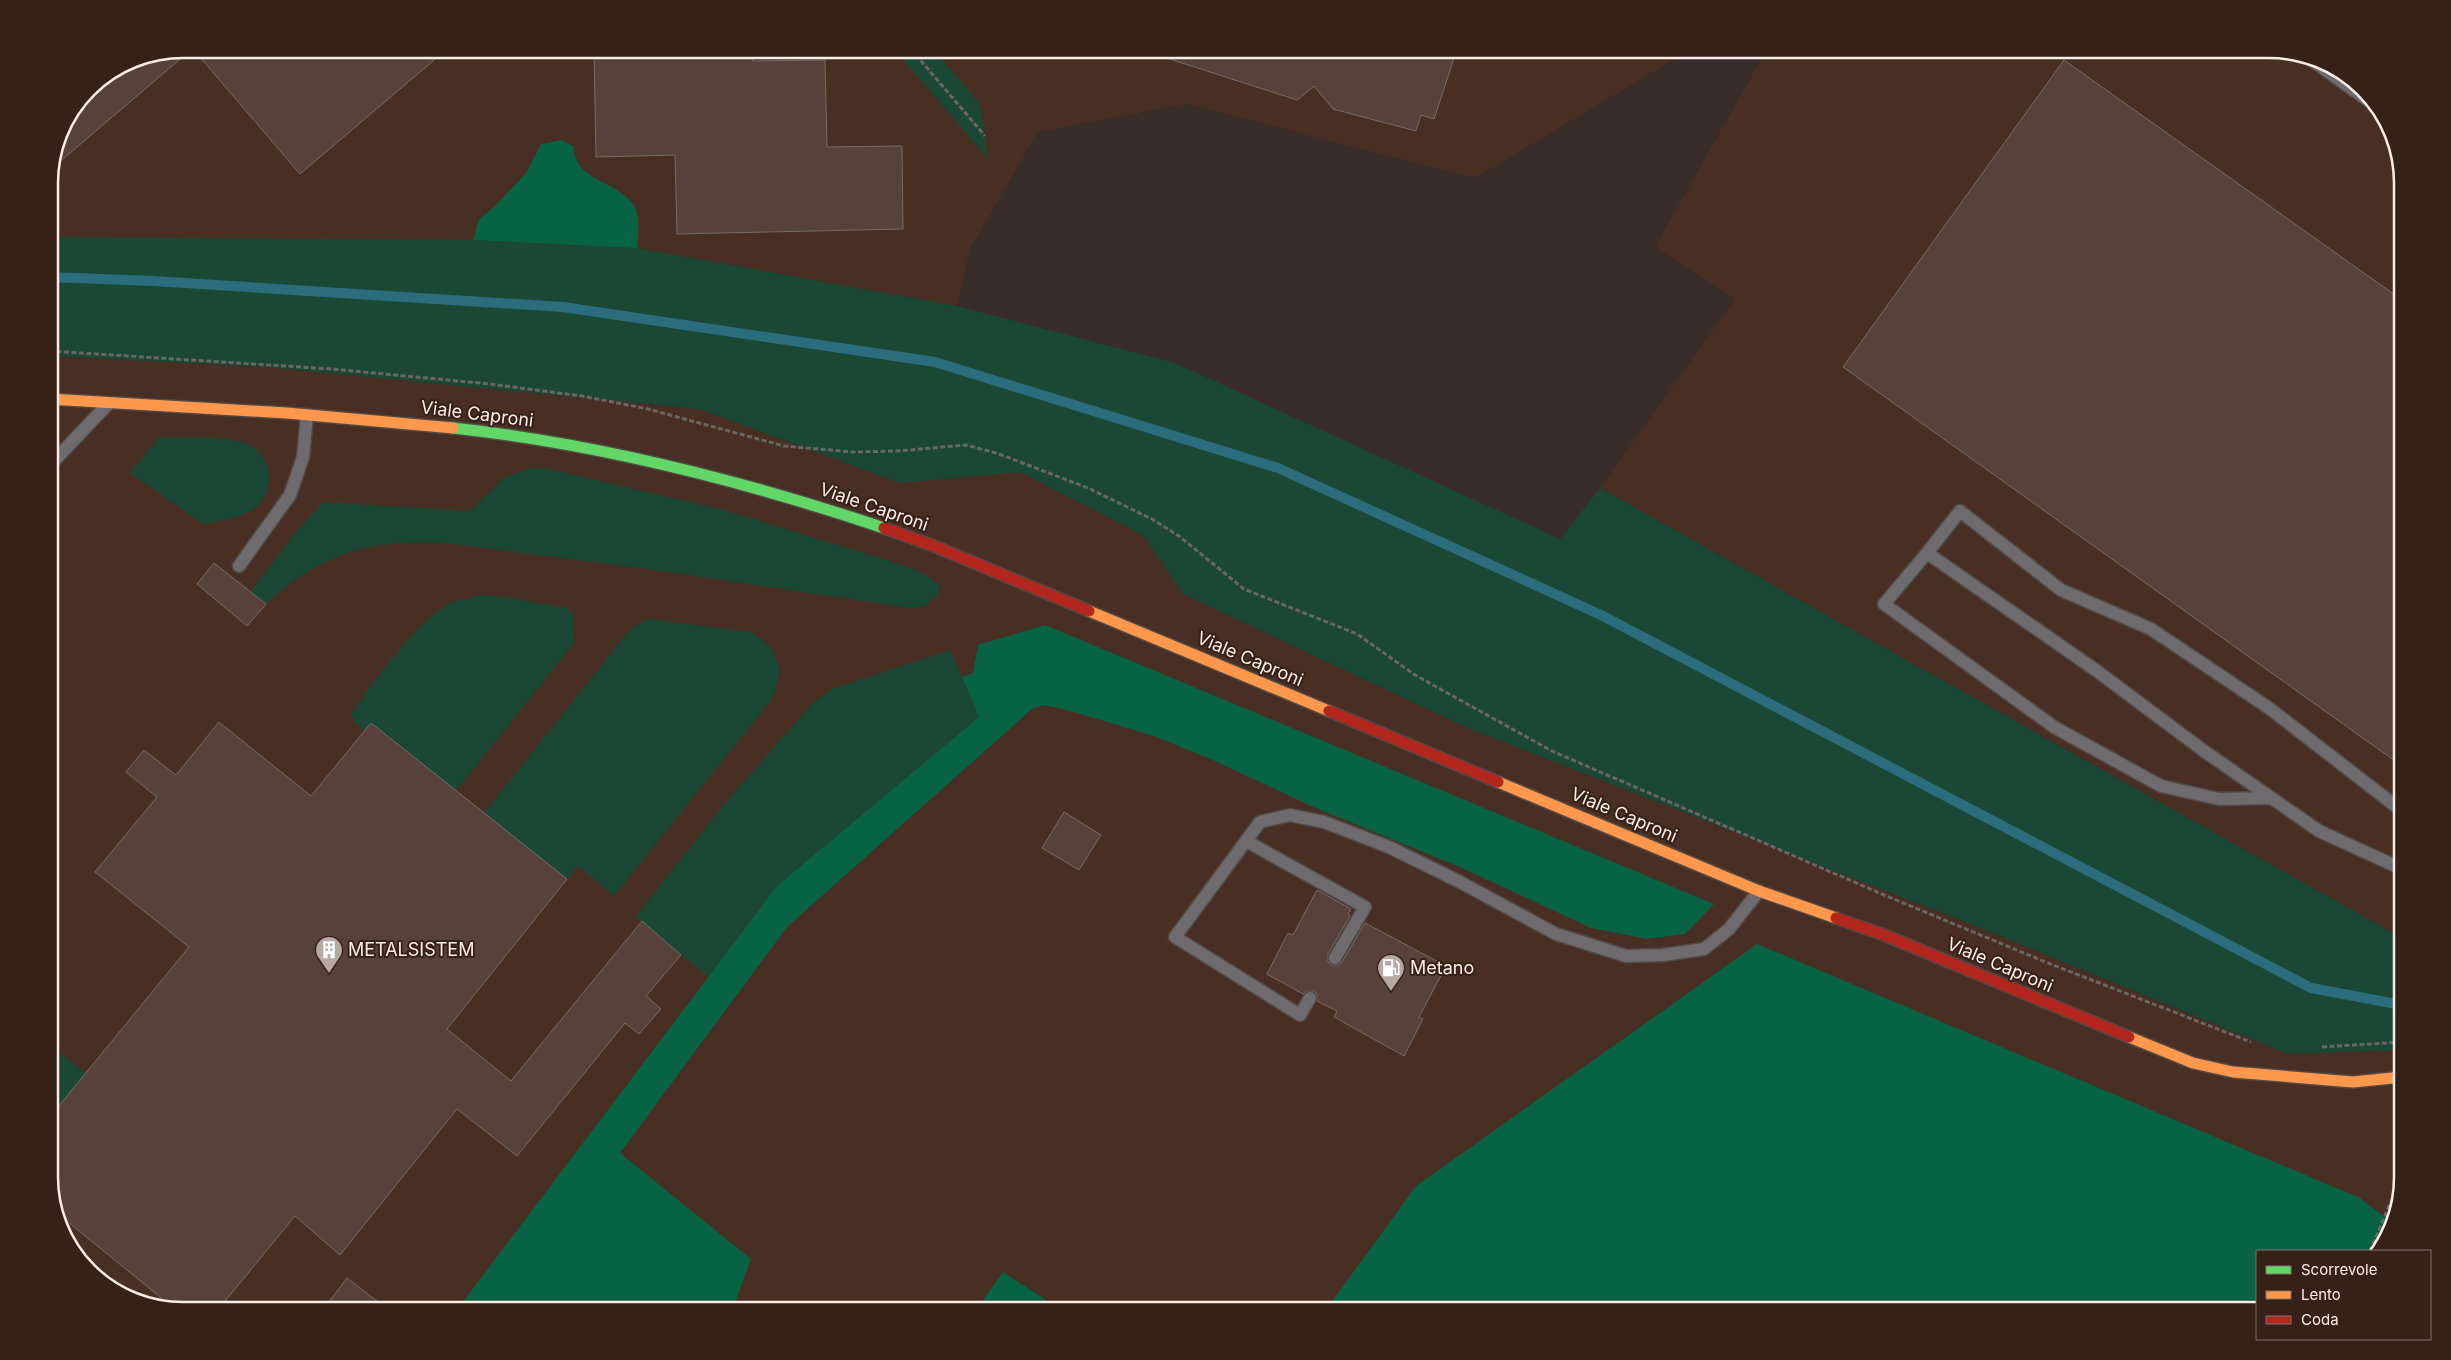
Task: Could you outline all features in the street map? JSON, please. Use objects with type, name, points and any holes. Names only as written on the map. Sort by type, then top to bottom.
[{"type":"street","name":"Viale Caproni","points":[[58,400],[307,415],[462,429],[611,452],[760,487],[854,516],[934,546],[1759,891],[1884,935],[2193,1063],[2233,1072],[2353,1082],[2394,1078]]},
{"type":"lane","points":[[2333,75],[2349,87]]},
{"type":"lane","points":[[58,457],[110,403]]},
{"type":"lane","points":[[239,566],[290,495],[303,457],[307,415]]},
{"type":"lane","points":[[2270,798],[2219,800],[2161,786],[2054,727],[1884,604],[1960,511],[2061,590],[2151,629],[2269,708],[2394,805]]},
{"type":"lane","points":[[1927,552],[2096,671],[2270,798],[2319,831],[2394,864]]},
{"type":"lane","points":[[1310,998],[1300,1015],[1175,937],[1260,822],[1290,815],[1324,822],[1389,847],[1460,882],[1556,934],[1626,956],[1663,955],[1704,949],[1729,929],[1759,891]]},
{"type":"lane","points":[[1246,841],[1365,907],[1335,958]]},
{"type":"path","points":[[919,58],[984,136]]},
{"type":"path","points":[[2370,1250],[2390,1203]]},
{"type":"shaded area","points":[[174,58],[1677,58],[1475,178],[1186,104],[1038,132],[970,249],[957,306],[637,248],[473,240],[58,237],[58,174],[60,158],[67,134],[78,113],[100,88],[113,78],[134,67],[158,60]]},
{"type":"shaded area","points":[[1762,58],[2269,58],[2301,62],[2317,67],[2345,83],[2357,94],[2368,106],[2381,127],[2387,142],[2393,174],[2394,933],[1600,488],[1735,299],[1655,247]]},
{"type":"shaded area","points":[[58,356],[265,367],[700,409],[900,483],[1020,472],[1143,535],[1183,594],[1470,729],[1968,923],[2288,1054],[2394,1050],[2394,1178],[2386,1218],[2360,1198],[1416,1186],[1332,1302],[1049,1302],[1004,1272],[982,1302],[182,1302],[150,1298],[134,1293],[106,1277],[94,1266],[83,1254],[67,1226],[60,1202],[58,1186]]},
{"type":"green space","points":[[902,58],[941,58],[980,104],[988,159]]},
{"type":"green space","points":[[561,140],[573,146],[576,159],[583,169],[624,195],[631,202],[636,210],[638,219],[637,248],[473,240],[479,219],[496,205],[526,173],[541,144]]},
{"type":"green space","points":[[58,237],[473,240],[637,248],[957,306],[1175,363],[1560,539],[1600,488],[2394,933],[2394,1050],[2288,1054],[1968,923],[1470,729],[1183,594],[1143,535],[1020,472],[900,483],[700,409],[265,367],[58,356]]},
{"type":"green space","points":[[159,437],[221,438],[253,447],[264,460],[269,472],[268,489],[263,499],[256,507],[237,517],[203,524],[130,473]]},
{"type":"green space","points":[[530,468],[549,469],[724,510],[896,563],[923,573],[939,584],[938,598],[929,600],[930,605],[910,608],[647,569],[445,543],[419,542],[394,543],[370,547],[327,561],[286,587],[266,604],[250,592],[297,531],[323,502],[470,511],[505,477]]},
{"type":"green space","points":[[481,595],[511,598],[567,608],[573,614],[574,643],[456,791],[365,731],[355,722],[351,715],[396,653],[424,623],[451,603]]},
{"type":"green space","points":[[649,619],[750,632],[760,638],[774,652],[779,669],[778,678],[772,699],[614,896],[578,866],[567,879],[484,813],[623,638],[633,627]]},
{"type":"green space","points":[[1045,625],[1714,904],[1685,934],[1647,939],[1591,928],[1462,868],[1311,806],[1215,761],[1154,736],[1067,710],[1043,705],[1032,709],[787,927],[620,1153],[751,1259],[735,1302],[463,1302],[777,886],[979,717],[962,677],[973,673],[978,645]]},
{"type":"green space","points":[[950,650],[979,717],[777,886],[708,977],[636,916],[731,796],[812,704],[832,689]]},
{"type":"green space","points":[[1757,944],[2360,1198],[2386,1218],[2371,1250],[2256,1250],[2256,1302],[1332,1302],[1416,1186]]},
{"type":"green space","points":[[58,1051],[86,1073],[58,1107]]},
{"type":"green space","points":[[1003,1272],[1049,1302],[981,1302]]},
{"type":"building","points":[[181,58],[60,162],[64,142],[74,120],[88,100],[100,88],[127,70],[142,64],[158,60]]},
{"type":"building","points":[[201,58],[436,58],[300,174]]},
{"type":"building","points":[[594,58],[753,58],[753,61],[825,60],[827,147],[902,146],[903,229],[677,234],[675,155],[596,157]]},
{"type":"building","points":[[1166,58],[1454,58],[1434,119],[1421,115],[1416,131],[1333,109],[1314,86],[1297,100]]},
{"type":"building","points":[[2064,60],[2393,294],[2394,760],[1843,367]]},
{"type":"building","points":[[214,563],[266,604],[247,626],[197,584]]},
{"type":"building","name":"METALSISTEM","points":[[219,722],[311,796],[371,723],[567,879],[447,1029],[511,1081],[642,921],[681,955],[646,996],[661,1009],[639,1034],[625,1023],[517,1156],[457,1109],[340,1255],[295,1216],[224,1302],[165,1301],[65,1219],[58,1186],[58,1107],[189,947],[95,872],[157,797],[126,772],[144,750],[176,775]]},
{"type":"building","points":[[1064,812],[1101,835],[1079,870],[1042,848]]},
{"type":"building","points":[[1317,890],[1351,909],[1348,914],[1350,916],[1328,954],[1328,962],[1331,965],[1339,965],[1342,962],[1365,923],[1446,966],[1419,1017],[1423,1019],[1404,1056],[1334,1017],[1337,1011],[1317,1001],[1317,994],[1314,991],[1306,991],[1303,994],[1267,974],[1288,933],[1293,935]]},
{"type":"building","points":[[347,1278],[378,1302],[329,1302]]},
{"type":"waterway","points":[[58,277],[153,281],[563,307],[935,362],[1278,468],[1601,615],[2311,988],[2394,1003]]},
{"type":"traffic: fast","points":[[453,428],[563,444],[671,466],[778,495],[884,528]]},
{"type":"traffic: slow","points":[[58,400],[287,413],[453,428]]},
{"type":"traffic: slow","points":[[1089,611],[1329,711]]},
{"type":"traffic: slow","points":[[1498,782],[1759,891],[1836,918]]},
{"type":"traffic: slow","points":[[2129,1037],[2193,1063],[2233,1072],[2353,1082],[2394,1078]]},
{"type":"traffic: jam","points":[[884,528],[934,546],[1089,611]]},
{"type":"traffic: jam","points":[[1329,711],[1498,782]]},
{"type":"traffic: jam","points":[[1836,918],[1884,935],[2129,1037]]},
{"type":"place","name":"METALSISTEM","points":[[329,974]]},
{"type":"place","name":"Metano","points":[[1391,992]]}]
